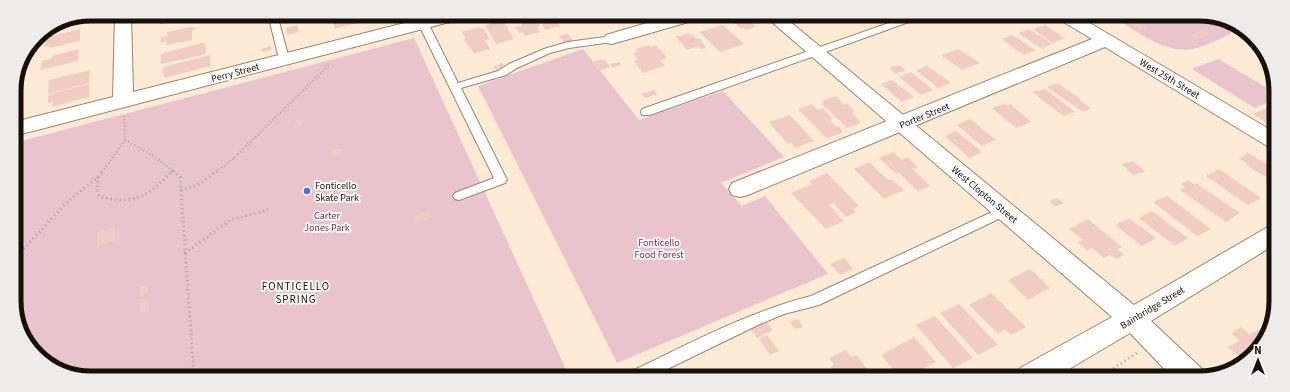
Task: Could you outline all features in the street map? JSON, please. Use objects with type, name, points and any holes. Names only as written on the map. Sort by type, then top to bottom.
[{"type":"street","points":[[123,21],[123,101]]},
{"type":"street","name":"Perry Street","points":[[21,127],[284,59],[414,21]]},
{"type":"street","points":[[612,39],[673,21]]},
{"type":"street","name":"West Clopton Street","points":[[779,21],[903,124],[1132,319],[1185,371]]},
{"type":"street","name":"West 25th Street","points":[[1074,21],[1269,138]]},
{"type":"street","name":"Porter Street","points":[[740,189],[903,124],[1106,40]]},
{"type":"street","name":"Bainbridge Street","points":[[1042,371],[1269,237]]},
{"type":"lane","points":[[274,21],[284,59]]},
{"type":"lane","points":[[422,21],[501,180],[459,196]]},
{"type":"lane","points":[[646,112],[903,21]]},
{"type":"lane","points":[[454,86],[502,73],[513,66],[547,51],[568,45],[612,39]]},
{"type":"lane","points":[[648,371],[755,320],[782,310],[814,301],[1005,211]]},
{"type":"path","points":[[181,190],[198,185],[233,159],[331,63]]},
{"type":"path","points":[[21,251],[68,200],[98,177],[125,140],[123,101]]},
{"type":"path","points":[[125,140],[144,149],[173,169],[180,177],[194,370]]},
{"type":"path","points":[[98,177],[96,190],[99,196],[121,201],[138,197],[154,189],[173,169]]},
{"type":"path","points":[[185,254],[230,220],[268,210]]},
{"type":"path","points":[[1109,371],[1136,354],[1139,349]]},
{"type":"green space","points":[[1120,21],[1199,21],[1217,23],[1232,29],[1230,34],[1198,48],[1182,50],[1171,48],[1150,40]]},
{"type":"green space","name":"Carter Jones Park","points":[[414,38],[567,371],[91,371],[73,369],[64,366],[45,354],[38,347],[28,332],[22,315],[21,141]]},
{"type":"green space","name":"Fonticello Food Forest","points":[[583,49],[639,120],[723,91],[784,157],[721,183],[742,206],[765,196],[828,274],[617,363],[478,86]]},
{"type":"green space","points":[[1218,59],[1269,89],[1269,102],[1255,108],[1192,69]]},
{"type":"building","points":[[159,21],[174,21],[160,24]]},
{"type":"building","points":[[280,21],[291,21],[280,23]]},
{"type":"building","points":[[333,21],[364,21],[335,29]]},
{"type":"building","points":[[504,21],[514,39],[496,44],[485,25]]},
{"type":"building","points":[[520,21],[537,21],[540,26],[537,27],[540,32],[525,36],[523,32],[519,33],[515,27],[522,25]]},
{"type":"building","points":[[540,21],[557,21],[560,26],[545,30]]},
{"type":"building","points":[[732,21],[755,21],[757,23],[753,24],[755,27],[746,30],[740,28]]},
{"type":"building","points":[[1127,21],[1135,21],[1146,28],[1141,30]]},
{"type":"building","points":[[297,25],[299,32],[287,35],[286,28]]},
{"type":"building","points":[[723,25],[744,44],[720,52],[699,32]]},
{"type":"building","points":[[1045,25],[1065,38],[1052,43],[1033,29]]},
{"type":"building","points":[[195,27],[195,30],[192,30],[192,40],[167,45],[167,41],[161,43],[161,37],[167,36],[167,32]]},
{"type":"building","points":[[480,27],[482,29],[483,28],[490,39],[485,40],[490,49],[474,53],[464,39],[465,38],[462,32]]},
{"type":"building","points":[[80,29],[80,41],[49,48],[50,45],[44,47],[45,40],[51,36]]},
{"type":"building","points":[[1029,29],[1052,44],[1041,48],[1018,33]]},
{"type":"building","points":[[1203,30],[1210,34],[1197,39],[1190,35]]},
{"type":"building","points":[[689,33],[697,39],[700,39],[706,48],[701,49],[699,46],[687,50],[676,37]]},
{"type":"building","points":[[568,34],[573,40],[565,43],[559,36]]},
{"type":"building","points":[[1012,35],[1035,50],[1024,55],[1002,39]]},
{"type":"building","points":[[205,43],[206,53],[203,55],[161,64],[161,54]]},
{"type":"building","points":[[649,45],[651,47],[656,45],[667,58],[660,60],[665,66],[643,73],[634,61],[638,60],[633,53],[638,52],[636,49]]},
{"type":"building","points":[[271,46],[271,50],[262,52],[261,49]]},
{"type":"building","points":[[79,49],[78,61],[40,70],[42,61],[51,59],[52,56]]},
{"type":"building","points":[[959,49],[980,63],[962,70],[941,55]]},
{"type":"building","points":[[210,55],[211,66],[164,78],[163,67]]},
{"type":"building","points":[[604,59],[610,67],[598,71],[592,62]]},
{"type":"building","points":[[620,62],[621,65],[612,68],[610,64]]},
{"type":"building","points":[[502,63],[506,68],[498,71],[493,67]]},
{"type":"building","points":[[899,65],[905,70],[896,74],[889,68]]},
{"type":"building","points":[[927,66],[951,83],[938,88],[916,70]]},
{"type":"building","points":[[90,70],[89,83],[48,94],[49,80]]},
{"type":"building","points":[[911,72],[933,90],[921,95],[899,77]]},
{"type":"building","points":[[892,80],[914,97],[902,102],[881,84]]},
{"type":"building","points":[[1057,83],[1081,99],[1079,100],[1091,108],[1083,112],[1047,87]]},
{"type":"building","points":[[89,84],[89,97],[52,107],[53,102],[48,103],[48,96],[54,93]]},
{"type":"building","points":[[1045,89],[1075,112],[1063,116],[1032,92]]},
{"type":"building","points":[[654,90],[657,94],[645,98],[641,94]]},
{"type":"building","points":[[836,96],[844,105],[847,103],[855,112],[852,113],[861,123],[847,128],[822,104],[824,103],[822,101]]},
{"type":"building","points":[[812,104],[818,110],[823,108],[833,119],[830,120],[837,127],[839,126],[843,132],[828,138],[825,137],[798,109]]},
{"type":"building","points":[[1004,104],[1007,106],[1010,104],[1031,122],[1016,128],[992,108]]},
{"type":"building","points":[[1269,107],[1269,125],[1253,114]]},
{"type":"building","points":[[790,115],[814,141],[795,148],[791,142],[788,144],[769,122]]},
{"type":"building","points":[[970,119],[996,140],[982,146],[957,125]]},
{"type":"building","points":[[304,120],[301,127],[294,127],[297,121]]},
{"type":"building","points":[[956,131],[982,152],[970,158],[944,136]]},
{"type":"building","points":[[342,148],[343,152],[331,155],[331,151]]},
{"type":"building","points":[[893,152],[902,160],[908,157],[918,167],[912,169],[930,186],[918,191],[899,173],[896,174],[879,158]]},
{"type":"building","points":[[1248,153],[1269,165],[1269,179],[1246,165],[1248,164],[1239,159]]},
{"type":"building","points":[[1133,161],[1145,171],[1133,175],[1122,164]]},
{"type":"building","points":[[869,162],[888,180],[891,179],[904,190],[884,199],[854,169]]},
{"type":"building","points":[[1219,169],[1261,198],[1248,205],[1206,176]]},
{"type":"building","points":[[827,173],[859,206],[853,209],[856,212],[846,217],[833,203],[829,205],[844,221],[826,229],[791,193],[813,185],[809,181]]},
{"type":"building","points":[[1188,180],[1193,184],[1196,183],[1240,213],[1226,222],[1180,190],[1185,187],[1181,184]]},
{"type":"building","points":[[1167,196],[1211,229],[1197,236],[1153,202]]},
{"type":"building","points":[[1057,198],[1064,203],[1055,207],[1049,201]]},
{"type":"building","points":[[430,211],[432,218],[416,223],[414,216]]},
{"type":"building","points":[[1152,211],[1188,238],[1175,246],[1139,218]]},
{"type":"building","points":[[1129,218],[1156,238],[1142,246],[1115,225]]},
{"type":"building","points":[[1088,219],[1122,247],[1117,249],[1124,255],[1116,259],[1110,255],[1104,258],[1092,248],[1088,251],[1078,243],[1083,240],[1069,229]]},
{"type":"building","points":[[115,227],[115,241],[97,247],[97,233]]},
{"type":"building","points":[[844,258],[853,269],[840,275],[830,264]]},
{"type":"building","points":[[1030,269],[1050,288],[1028,300],[1008,280]]},
{"type":"building","points":[[148,285],[148,294],[140,297],[140,287]]},
{"type":"building","points":[[991,293],[1026,327],[1011,335],[1005,329],[998,334],[969,305]]},
{"type":"building","points":[[149,301],[149,311],[140,313],[140,303]]},
{"type":"building","points":[[959,304],[998,345],[978,355],[940,313]]},
{"type":"building","points":[[935,316],[973,358],[953,368],[916,325]]},
{"type":"building","points":[[798,319],[803,327],[795,329],[790,322]]},
{"type":"building","points":[[766,321],[773,330],[757,338],[750,328]]},
{"type":"building","points":[[1241,327],[1249,334],[1264,327],[1258,340],[1239,340],[1231,333]]},
{"type":"building","points":[[767,335],[779,351],[770,355],[759,339]]},
{"type":"building","points":[[914,337],[936,362],[919,371],[895,371],[881,355]]},
{"type":"building","points":[[1238,342],[1238,356],[1228,347]]},
{"type":"building","points":[[845,350],[852,357],[856,355],[869,371],[834,371],[831,367],[834,365],[829,358]]},
{"type":"place","name":"Fonticello Skate Park","points":[[307,191]]},
{"type":"district","name":"FONTICELLO SPRING","points":[[296,292]]}]
